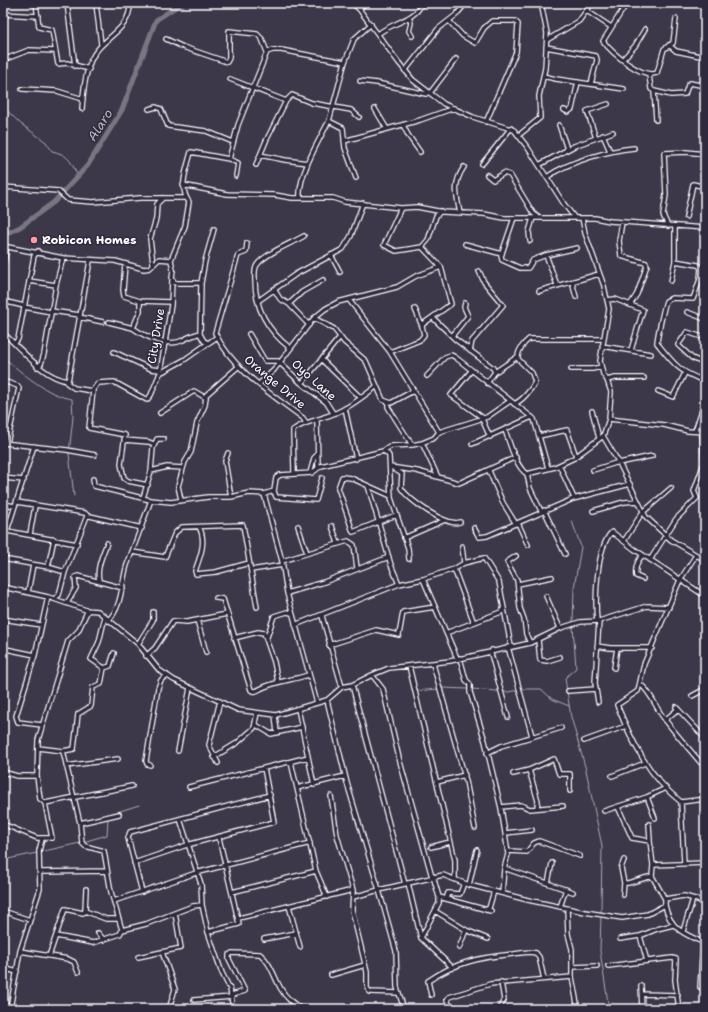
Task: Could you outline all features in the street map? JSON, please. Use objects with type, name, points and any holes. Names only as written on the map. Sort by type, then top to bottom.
[{"type":"street","points":[[36,3],[39,27],[52,30],[58,64],[67,63],[89,69]]},
{"type":"street","points":[[67,3],[75,66]]},
{"type":"street","points":[[82,109],[92,60],[101,44],[124,25],[130,13],[130,3]]},
{"type":"street","points":[[352,3],[371,24],[413,80],[454,108],[486,122],[511,128],[519,135],[570,213],[575,217]]},
{"type":"street","points":[[359,9],[366,3]]},
{"type":"street","points":[[378,34],[409,17],[422,3]]},
{"type":"street","points":[[405,71],[438,29],[449,21],[466,3]]},
{"type":"street","points":[[519,135],[540,118],[539,96],[547,40],[541,3]]},
{"type":"street","points":[[547,40],[579,21],[591,3]]},
{"type":"street","points":[[627,3],[603,42],[635,69],[650,74],[657,73],[664,49],[673,43],[676,19]]},
{"type":"street","points":[[96,4],[101,44]]},
{"type":"street","points":[[587,11],[611,27]]},
{"type":"street","points":[[3,20],[4,14],[38,16]]},
{"type":"street","points":[[409,17],[411,23],[409,32],[412,36]]},
{"type":"street","points":[[449,21],[463,36],[475,43],[484,28],[492,21],[515,21],[518,24],[516,52],[486,122]]},
{"type":"street","points":[[300,197],[300,190],[308,163],[330,121],[332,106],[345,62],[354,39],[371,24]]},
{"type":"street","points":[[623,59],[635,46],[645,29]]},
{"type":"street","points":[[166,39],[183,48],[227,62],[229,58],[229,31],[253,33],[262,39],[267,52],[232,142],[229,159]]},
{"type":"street","points":[[704,42],[705,35]]},
{"type":"street","points":[[669,46],[676,51],[705,57]]},
{"type":"street","points":[[546,47],[596,56],[597,60],[591,84]]},
{"type":"street","points":[[3,60],[29,50],[55,50]]},
{"type":"street","points":[[267,52],[281,50],[345,62]]},
{"type":"street","points":[[360,81],[377,83],[426,94],[456,59]]},
{"type":"street","points":[[650,74],[650,86],[654,91],[656,120]]},
{"type":"street","points":[[543,76],[556,80],[624,89]]},
{"type":"street","points":[[230,79],[286,101]]},
{"type":"street","points":[[564,110],[568,112],[572,110],[578,82]]},
{"type":"street","points":[[654,91],[671,94],[685,94],[690,83],[705,86]]},
{"type":"street","points":[[22,89],[57,91],[83,99]]},
{"type":"street","points":[[256,166],[286,101],[292,95],[312,103],[351,110],[359,117]]},
{"type":"street","points":[[596,138],[588,110],[608,104]]},
{"type":"street","points":[[149,109],[156,107],[161,109],[168,126],[206,131],[232,142]]},
{"type":"street","points":[[344,141],[404,125],[454,108]]},
{"type":"street","points":[[375,109],[387,129]]},
{"type":"street","points":[[330,121],[344,128],[344,141],[356,178]]},
{"type":"street","points":[[404,125],[408,135],[420,152]]},
{"type":"street","points":[[559,125],[567,149]]},
{"type":"street","points":[[482,164],[511,128]]},
{"type":"street","points":[[539,164],[567,149],[613,132]]},
{"type":"street","points":[[603,135],[610,151]]},
{"type":"street","points":[[547,177],[569,166],[610,151],[634,148]]},
{"type":"street","points":[[3,246],[63,258],[90,261],[101,259],[144,269],[150,268],[153,263],[159,259],[170,260],[185,226],[189,202],[186,198],[183,185],[191,152],[229,159],[238,164],[236,176]]},
{"type":"street","points":[[668,226],[663,216],[666,195],[664,154],[686,152],[705,154]]},
{"type":"street","points":[[260,155],[308,163]]},
{"type":"street","points":[[460,213],[457,179],[464,167]]},
{"type":"street","points":[[487,175],[494,180],[504,173],[510,175],[533,213],[538,217]]},
{"type":"street","points":[[686,217],[693,184],[705,187]]},
{"type":"street","points":[[183,185],[227,194],[275,195],[292,198],[333,198],[401,208],[417,207],[440,211],[514,218],[575,217],[705,228]]},
{"type":"street","points":[[3,187],[58,191],[68,200],[93,202],[186,198]]},
{"type":"street","points":[[153,263],[150,239],[156,220],[157,204],[162,198]]},
{"type":"street","points":[[258,301],[296,274],[345,246],[363,203]]},
{"type":"street","points":[[401,208],[384,245],[396,251],[422,247],[428,240],[436,216],[440,211]]},
{"type":"street","points":[[567,217],[570,213]]},
{"type":"street","points":[[514,218],[502,254],[502,260],[520,268],[528,268],[533,260],[546,255],[577,248]]},
{"type":"street","points":[[530,241],[529,232],[533,218]]},
{"type":"street","points":[[527,474],[560,465],[576,456],[601,437],[610,419],[612,400],[607,380],[601,367],[602,346],[609,309],[599,274],[584,233],[582,218]]},
{"type":"street","points":[[622,222],[619,241],[621,256],[646,263],[647,265],[637,294],[630,305]]},
{"type":"street","points":[[671,281],[675,261],[675,226]]},
{"type":"street","points":[[208,343],[204,341],[200,333],[201,283],[205,260],[214,229]]},
{"type":"street","points":[[290,348],[268,327],[258,301],[255,270],[258,264],[304,236]]},
{"type":"street","points":[[114,352],[160,372],[184,360],[217,337],[215,330],[233,269],[238,255],[246,251],[247,243]]},
{"type":"street","points":[[465,244],[502,254]]},
{"type":"street","points":[[422,247],[441,267],[451,304],[422,326]]},
{"type":"street","points":[[3,267],[6,251]]},
{"type":"street","points":[[15,343],[18,339],[34,256],[38,252]]},
{"type":"street","points":[[331,255],[340,272]]},
{"type":"street","points":[[546,255],[557,285]]},
{"type":"street","points":[[37,367],[41,364],[44,354],[56,285],[63,258]]},
{"type":"street","name":"City Drive","points":[[93,391],[98,383],[114,382],[147,400],[152,395],[160,372],[171,302],[173,266],[170,260]]},
{"type":"street","points":[[90,261],[67,383],[70,386],[93,391],[89,428],[125,435],[120,464],[124,478],[128,481],[148,485]]},
{"type":"street","points":[[675,261],[698,265],[701,268],[699,282],[693,299],[672,298],[666,301],[662,321],[657,335],[657,343],[677,367],[685,374],[705,381]]},
{"type":"street","points":[[125,264],[124,296],[140,301],[171,302]]},
{"type":"street","points":[[259,384],[279,362],[314,318],[334,304],[397,287],[416,276],[441,267]]},
{"type":"street","points":[[470,350],[472,341],[503,305],[484,282],[478,271]]},
{"type":"street","points":[[539,291],[599,274]]},
{"type":"street","points":[[172,280],[177,283],[201,283]]},
{"type":"street","points":[[289,304],[302,292],[323,280]]},
{"type":"street","points":[[29,281],[56,285]]},
{"type":"street","points":[[572,282],[576,296]]},
{"type":"street","points":[[274,289],[280,299],[289,304],[309,325]]},
{"type":"street","points":[[349,300],[390,352],[439,432]]},
{"type":"street","points":[[607,300],[615,300],[642,308],[643,311],[631,350]]},
{"type":"street","points":[[3,301],[24,307],[80,316],[103,322]]},
{"type":"street","points":[[133,328],[139,316],[140,301]]},
{"type":"street","points":[[452,336],[468,316],[464,307],[465,303]]},
{"type":"street","points":[[390,352],[420,340],[424,335],[415,309]]},
{"type":"street","points":[[687,312],[705,319]]},
{"type":"street","points":[[314,318],[330,326],[366,361],[384,400],[388,403],[388,407],[412,445]]},
{"type":"street","points":[[433,318],[452,336],[492,366],[495,372]]},
{"type":"street","points":[[109,322],[133,328],[148,336],[165,342],[183,340],[200,333]]},
{"type":"street","points":[[705,338],[687,332],[678,345],[692,358],[705,364]]},
{"type":"street","points":[[3,333],[30,357],[37,367],[59,379],[68,381]]},
{"type":"street","points":[[249,334],[265,360],[279,362]]},
{"type":"street","name":"Orange Drive","points":[[217,337],[239,366],[259,384],[303,418],[306,423]]},
{"type":"street","points":[[302,383],[340,337]]},
{"type":"street","points":[[487,382],[495,372],[517,357],[522,344],[531,338],[604,339]]},
{"type":"street","points":[[602,346],[651,354]]},
{"type":"street","points":[[427,376],[448,355],[453,356],[532,418],[537,425],[548,468]]},
{"type":"street","points":[[516,405],[531,390],[535,380],[532,373],[517,357]]},
{"type":"street","points":[[321,359],[360,398]]},
{"type":"street","name":"Oyo Lane","points":[[279,362],[326,402],[333,413]]},
{"type":"street","points":[[181,500],[178,486],[186,458],[191,452],[197,423],[205,405],[206,398],[220,382],[239,366]]},
{"type":"street","points":[[571,369],[592,369],[601,367]]},
{"type":"street","points":[[471,371],[451,395],[482,418],[490,437]]},
{"type":"street","points":[[658,391],[673,398],[685,374]]},
{"type":"street","points":[[607,380],[615,378],[644,378]]},
{"type":"street","points":[[3,381],[18,386],[19,388],[5,443],[67,450],[95,455]]},
{"type":"street","points":[[294,472],[295,450],[292,433],[295,428],[345,408],[377,386]]},
{"type":"street","points":[[160,413],[194,391],[206,398]]},
{"type":"street","points":[[388,403],[413,391]]},
{"type":"street","points":[[322,478],[316,500],[276,497],[274,491],[277,476],[294,472],[310,473],[318,468],[383,451],[391,446],[422,443],[434,438],[439,432],[482,418],[510,401]]},
{"type":"street","points":[[695,431],[705,401]]},
{"type":"street","points":[[345,408],[356,458]]},
{"type":"street","points":[[592,411],[601,437],[619,463],[643,512],[666,535],[705,560]]},
{"type":"street","points":[[472,444],[532,418]]},
{"type":"street","points":[[610,419],[664,425],[688,431],[703,432],[704,463],[694,491],[697,498],[683,511],[650,560]]},
{"type":"street","points":[[316,420],[318,468]]},
{"type":"street","points":[[505,430],[523,472],[527,474],[530,488],[565,554]]},
{"type":"street","points":[[540,436],[567,430],[576,456]]},
{"type":"street","points":[[143,498],[151,471],[154,444],[157,439],[164,439]]},
{"type":"street","points":[[124,440],[150,442],[154,444]]},
{"type":"street","points":[[422,443],[438,477]]},
{"type":"street","points":[[7,531],[34,446]]},
{"type":"street","points":[[383,451],[388,453],[392,468],[391,496],[409,559]]},
{"type":"street","points":[[228,453],[225,462],[231,497]]},
{"type":"street","points":[[310,473],[314,458],[317,455]]},
{"type":"street","points":[[593,470],[652,456]]},
{"type":"street","points":[[392,468],[417,471],[459,483],[516,457]]},
{"type":"street","points":[[560,465],[574,498]]},
{"type":"street","points":[[151,471],[167,468],[183,468]]},
{"type":"street","points":[[392,468],[402,474],[401,488],[406,495],[452,524],[460,522]]},
{"type":"street","points":[[489,470],[503,503],[517,523],[528,545]]},
{"type":"street","points":[[391,496],[351,478],[342,477],[338,488],[353,532],[378,520],[396,514]]},
{"type":"street","points":[[3,478],[24,480]]},
{"type":"street","points":[[93,479],[94,486],[151,500],[171,502],[231,497],[249,493],[264,494],[274,491]]},
{"type":"street","points":[[474,528],[478,536],[482,537],[574,498],[630,484]]},
{"type":"street","points":[[368,486],[389,557],[399,584]]},
{"type":"street","points":[[624,541],[643,512],[671,488]]},
{"type":"street","points":[[264,494],[282,563],[286,594],[317,703]]},
{"type":"street","points":[[104,668],[91,659],[107,619],[116,610],[123,588],[126,570],[151,500]]},
{"type":"street","points":[[593,511],[624,502],[638,501]]},
{"type":"street","points":[[3,504],[35,506],[85,513],[88,516],[142,528]]},
{"type":"street","points":[[30,534],[35,506]]},
{"type":"street","points":[[53,599],[57,598],[59,595],[65,572],[88,516]]},
{"type":"street","points":[[404,538],[445,520]]},
{"type":"street","points":[[132,552],[165,557],[179,528],[184,526],[198,527],[236,523],[243,524],[257,607]]},
{"type":"street","points":[[298,526],[308,552]]},
{"type":"street","points":[[332,526],[338,543]]},
{"type":"street","points":[[198,527],[202,533],[203,542],[195,571],[196,574],[216,572],[249,563]]},
{"type":"street","points":[[3,533],[7,531],[30,534],[77,544]]},
{"type":"street","points":[[598,702],[596,689],[598,621],[596,589],[604,546],[612,532],[650,560],[705,596]]},
{"type":"street","points":[[48,567],[54,539]]},
{"type":"street","points":[[251,570],[282,563],[308,552],[348,541],[354,545],[358,568]]},
{"type":"street","points":[[99,580],[97,575],[107,543]]},
{"type":"street","points":[[462,546],[464,563]]},
{"type":"street","points":[[643,555],[638,560],[636,572],[636,576],[643,579]]},
{"type":"street","points":[[696,555],[680,580],[642,671],[640,684],[636,693],[617,704],[637,751],[664,789],[681,802],[705,799]]},
{"type":"street","points":[[516,556],[507,562],[518,584],[520,608],[524,619],[526,634],[530,643]]},
{"type":"street","points":[[286,594],[389,557]]},
{"type":"street","points":[[295,625],[322,616],[399,584],[423,579],[454,569],[464,563],[480,558],[485,560],[499,582],[509,647],[521,701],[532,736]]},
{"type":"street","points":[[3,559],[48,567],[65,572]]},
{"type":"street","points":[[28,592],[33,565]]},
{"type":"street","points":[[454,569],[474,622]]},
{"type":"street","points":[[67,603],[76,588],[74,577],[78,576],[99,580],[123,588]]},
{"type":"street","points":[[518,584],[552,577]]},
{"type":"street","points":[[423,579],[458,658],[466,680],[470,684],[470,692],[488,753],[501,807],[508,852],[504,868],[502,893]]},
{"type":"street","points":[[3,588],[28,592],[88,610],[98,611],[138,644],[155,666],[167,675],[190,688],[238,710],[275,715],[327,700],[342,687],[352,685],[388,668],[433,664],[491,652],[530,643],[560,628],[580,622],[598,621],[647,606],[669,606]]},
{"type":"street","points":[[546,596],[560,628]]},
{"type":"street","points":[[42,725],[18,722],[16,719],[35,655],[48,597]]},
{"type":"street","points":[[216,598],[223,600],[251,690],[256,691],[278,682],[294,680],[308,675]]},
{"type":"street","points":[[329,645],[376,630],[399,635],[403,612],[435,607]]},
{"type":"street","points":[[3,824],[37,838],[52,838],[53,836],[45,803],[40,799],[37,776],[38,748],[42,725],[68,641],[78,631],[88,610]]},
{"type":"street","points":[[266,638],[274,616],[291,611]]},
{"type":"street","points":[[446,633],[503,611]]},
{"type":"street","points":[[138,644],[154,620],[153,612]]},
{"type":"street","points":[[146,656],[155,648],[173,621],[185,622],[227,614]]},
{"type":"street","points":[[322,616],[342,687]]},
{"type":"street","points":[[3,619],[41,625]]},
{"type":"street","points":[[197,620],[206,652]]},
{"type":"street","points":[[705,620],[702,627],[705,650]]},
{"type":"street","points":[[234,638],[261,632],[264,633],[274,662],[278,682]]},
{"type":"street","points":[[538,640],[541,661],[560,657]]},
{"type":"street","points":[[597,646],[617,648],[652,648]]},
{"type":"street","points":[[3,650],[6,648],[35,655]]},
{"type":"street","points":[[614,668],[617,648]]},
{"type":"street","points":[[491,652],[508,717]]},
{"type":"street","points":[[104,668],[110,666],[114,653]]},
{"type":"street","points":[[433,664],[465,775],[475,828]]},
{"type":"street","points":[[409,666],[455,860],[455,880]]},
{"type":"street","points":[[38,748],[63,751],[74,749],[78,714],[91,706],[93,687],[101,684],[104,668]]},
{"type":"street","points":[[150,765],[147,764],[146,761],[155,698],[159,683],[167,675]]},
{"type":"street","points":[[372,675],[383,689],[399,758],[440,897],[439,903],[421,938]]},
{"type":"street","points":[[640,684],[647,691],[665,720],[682,742],[701,763],[705,764]]},
{"type":"street","points":[[352,685],[421,938],[453,968]]},
{"type":"street","points":[[178,751],[190,688]]},
{"type":"street","points":[[568,691],[596,689]]},
{"type":"street","points":[[692,696],[705,690]]},
{"type":"street","points":[[327,700],[345,776],[396,951],[399,993],[404,1009]]},
{"type":"street","points":[[218,763],[209,747],[209,742],[220,702]]},
{"type":"street","points":[[665,720],[677,708],[705,738]]},
{"type":"street","points":[[298,709],[314,785]]},
{"type":"street","points":[[214,757],[237,743],[253,730],[256,725],[257,713]]},
{"type":"street","points":[[275,715],[277,733]]},
{"type":"street","points":[[256,725],[269,734],[302,727]]},
{"type":"street","points":[[584,741],[626,726]]},
{"type":"street","points":[[488,753],[501,746],[561,728]]},
{"type":"street","points":[[63,751],[80,823],[83,845],[104,851],[107,871],[122,930]]},
{"type":"street","points":[[189,787],[308,757]]},
{"type":"street","points":[[66,766],[118,759]]},
{"type":"street","points":[[513,774],[529,770],[554,759],[560,775],[570,774],[570,791]]},
{"type":"street","points":[[291,762],[316,871],[327,897]]},
{"type":"street","points":[[612,776],[645,763]]},
{"type":"street","points":[[134,863],[187,845],[219,838],[274,822],[264,768]]},
{"type":"street","points":[[529,770],[538,802],[537,807]]},
{"type":"street","points":[[3,772],[17,776],[37,776]]},
{"type":"street","points":[[437,782],[465,775]]},
{"type":"street","points":[[297,788],[314,785],[345,776]]},
{"type":"street","points":[[45,803],[73,796],[132,786]]},
{"type":"street","points":[[604,811],[647,797],[664,789]]},
{"type":"street","points":[[142,892],[128,838],[130,832],[174,819],[180,819],[270,795]]},
{"type":"street","points":[[331,796],[337,835],[353,890],[352,910],[365,965],[368,991],[399,993]]},
{"type":"street","points":[[647,797],[655,818]]},
{"type":"street","points":[[681,802],[684,863]]},
{"type":"street","points":[[501,807],[519,805],[530,809],[537,807],[563,806]]},
{"type":"street","points":[[618,807],[632,838],[650,841]]},
{"type":"street","points":[[80,823],[118,814]]},
{"type":"street","points":[[180,819],[202,892],[202,906],[208,932],[232,996],[233,1009]]},
{"type":"street","points":[[649,824],[653,865],[652,876],[665,900],[667,915],[673,926],[704,942],[703,971],[700,988]]},
{"type":"street","points":[[506,833],[532,830]]},
{"type":"street","points":[[208,932],[238,925],[239,918],[224,865],[219,838]]},
{"type":"street","points":[[10,1009],[20,950],[40,889],[41,872],[39,851],[42,839]]},
{"type":"street","points":[[508,852],[527,852],[534,843],[539,841],[580,856]]},
{"type":"street","points":[[431,847],[450,842]]},
{"type":"street","points":[[114,901],[196,873],[310,843]]},
{"type":"street","points":[[469,885],[477,850]]},
{"type":"street","points":[[623,896],[624,883],[621,868],[624,860]]},
{"type":"street","points":[[548,883],[552,863]]},
{"type":"street","points":[[653,865],[705,863]]},
{"type":"street","points":[[504,868],[573,892]]},
{"type":"street","points":[[41,872],[107,871]]},
{"type":"street","points":[[232,892],[316,871]]},
{"type":"street","points":[[353,898],[406,883],[433,877],[448,876],[469,885],[567,909],[622,918],[648,914],[665,905]]},
{"type":"street","points":[[624,883],[652,876]]},
{"type":"street","points":[[446,899],[448,893],[460,894],[464,883]]},
{"type":"street","points":[[85,911],[86,888]]},
{"type":"street","points":[[560,907],[566,889]]},
{"type":"street","points":[[239,918],[353,890]]},
{"type":"street","points":[[440,897],[489,911],[494,891]]},
{"type":"street","points":[[665,900],[684,896],[705,902]]},
{"type":"street","points":[[683,931],[693,899]]},
{"type":"street","points":[[56,936],[87,943],[104,940],[120,934],[122,930],[193,906],[202,906]]},
{"type":"street","points":[[290,906],[300,946]]},
{"type":"street","points":[[49,956],[65,909],[83,913],[85,911],[106,919],[119,919]]},
{"type":"street","points":[[567,909],[568,934],[572,949],[572,977],[578,1009]]},
{"type":"street","points":[[3,911],[30,920]]},
{"type":"street","points":[[435,911],[466,930],[488,939]]},
{"type":"street","points":[[138,957],[181,948],[175,913]]},
{"type":"street","points":[[620,939],[640,936],[657,929],[673,926]]},
{"type":"street","points":[[459,948],[466,930]]},
{"type":"street","points":[[98,933],[104,940]]},
{"type":"street","points":[[264,939],[296,933]]},
{"type":"street","points":[[640,936],[647,960]]},
{"type":"street","points":[[20,950],[72,960],[78,972]]},
{"type":"street","points":[[162,952],[175,989],[169,1009]]},
{"type":"street","points":[[431,995],[428,980],[466,961],[532,952],[537,954],[539,957],[544,979]]},
{"type":"street","points":[[194,1000],[232,996],[245,991],[229,959],[229,955],[232,953],[260,954],[275,975],[281,989],[290,1001],[301,1009]]},
{"type":"street","points":[[608,966],[647,960],[676,959],[675,980],[679,1009]]},
{"type":"street","points":[[331,975],[365,965]]},
{"type":"street","points":[[572,967],[597,966]]},
{"type":"street","points":[[3,968],[17,972]]},
{"type":"street","points":[[452,1009],[447,1000],[449,997],[479,987],[501,982],[572,977]]},
{"type":"street","points":[[500,1009],[504,1000],[501,982]]},
{"type":"street","points":[[641,986],[642,1009]]},
{"type":"street","points":[[642,994],[678,995]]},
{"type":"waterway","name":"Alaro","points":[[3,235],[20,227],[54,202],[88,165],[122,110],[156,20],[182,3]]},
{"type":"waterway","points":[[3,107],[21,124],[46,142],[52,151],[66,157],[71,163],[78,177]]},
{"type":"waterway","points":[[3,357],[26,376],[44,388],[63,397],[72,399],[73,417],[69,454],[74,496]]},
{"type":"waterway","points":[[572,521],[581,547],[574,588],[573,623]]},
{"type":"waterway","points":[[573,626],[576,668],[565,678],[571,717],[586,770],[602,846],[601,913]]},
{"type":"waterway","points":[[442,688],[468,689]]},
{"type":"waterway","points":[[416,691],[438,689]]},
{"type":"waterway","points":[[472,689],[508,692],[518,690]]},
{"type":"waterway","points":[[521,689],[541,689],[552,699],[569,706]]},
{"type":"waterway","points":[[111,814],[139,805]]},
{"type":"waterway","points":[[83,842],[107,835],[108,818]]},
{"type":"waterway","points":[[40,852],[80,843]]},
{"type":"waterway","points":[[3,860],[37,853]]},
{"type":"waterway","points":[[601,916],[600,951],[609,1009]]},
{"type":"place","name":"Robicon Homes","points":[[34,240]]}]
